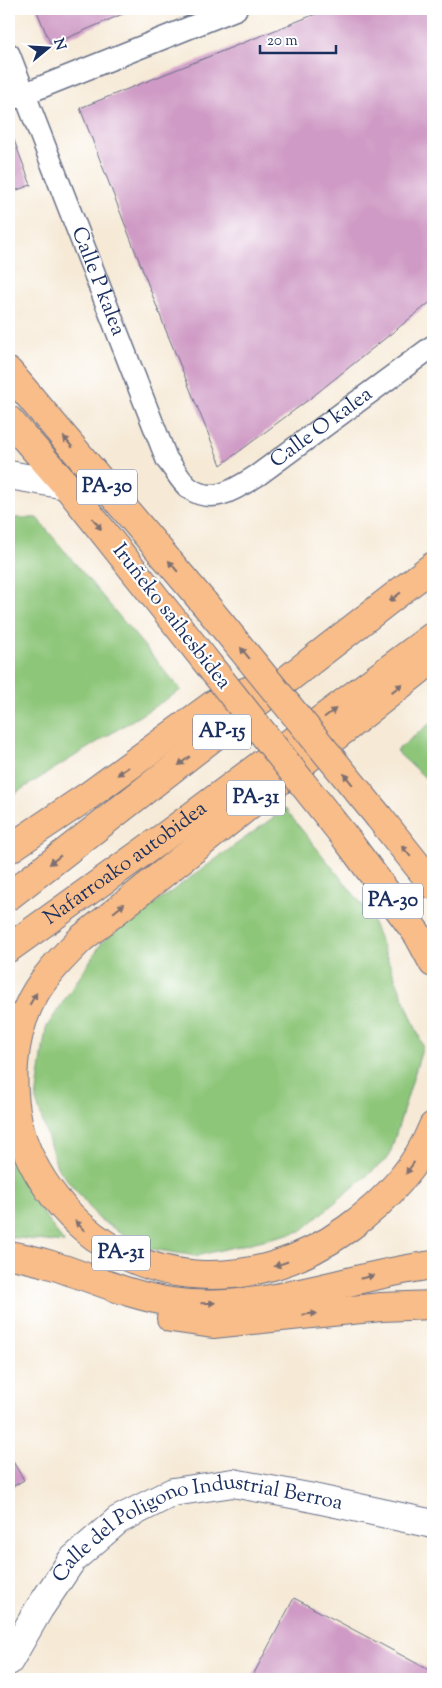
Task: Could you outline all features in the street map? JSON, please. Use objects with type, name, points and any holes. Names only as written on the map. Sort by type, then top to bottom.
[{"type":"highway","name":"Iruñeko saihesbidea","points":[[9,372],[204,603],[433,885]]},
{"type":"highway","name":"Iruñeko saihesbidea","points":[[9,420],[66,485],[348,842],[418,935],[433,963]]},
{"type":"highway","name":"Nafarroako autobidea","points":[[9,896],[301,671],[433,566]]},
{"type":"highway","name":"Nafarroako autobidea","points":[[9,948],[168,834],[433,636]]},
{"type":"highway","name":"PA-31","points":[[433,660],[81,939],[59,960],[28,1006],[20,1028],[13,1081],[15,1108],[26,1150],[46,1186],[65,1210],[85,1231],[103,1245],[132,1259],[160,1269],[192,1274],[244,1273],[276,1266],[303,1256],[331,1241],[386,1197],[408,1172],[426,1144],[433,1126]]},
{"type":"highway","points":[[9,849],[88,796],[214,704],[301,671]]},
{"type":"highway","points":[[9,1255],[37,1259],[112,1288],[142,1296],[173,1302],[204,1304],[280,1298],[392,1271],[433,1265]]},
{"type":"highway","points":[[9,1266],[66,1290],[141,1315],[213,1324],[381,1307],[433,1305]]},
{"type":"street","points":[[17,98],[236,9]]},
{"type":"street","name":"Calle P kalea","points":[[9,54],[17,98],[167,460],[189,488],[205,495]]},
{"type":"street","name":"Calle O kalea","points":[[205,495],[228,494],[258,475],[433,346]]},
{"type":"street","points":[[9,476],[66,485]]},
{"type":"street","name":"Calle del Poligono Industrial Berroa","points":[[9,1660],[39,1609],[72,1560],[118,1520],[173,1492],[233,1483],[433,1524]]},
{"type":"green space","points":[[9,518],[37,518],[181,690],[9,797]]},
{"type":"green space","points":[[433,721],[433,785],[396,751]]},
{"type":"green space","points":[[285,809],[369,913],[423,1046],[389,1157],[301,1231],[196,1256],[145,1248],[99,1219],[57,1167],[36,1100],[46,1028],[103,941]]},
{"type":"green space","points":[[9,1136],[26,1188],[64,1243],[9,1237]]},
{"type":"building","points":[[36,9],[134,9],[51,45]]},
{"type":"building","points":[[328,9],[433,9],[433,300],[312,397],[221,465],[165,328],[80,108]]},
{"type":"building","points":[[12,135],[31,185],[9,193],[9,136]]},
{"type":"building","points":[[9,1455],[24,1480],[9,1489]]},
{"type":"building","points":[[294,1598],[433,1672],[433,1679],[251,1679]]}]
